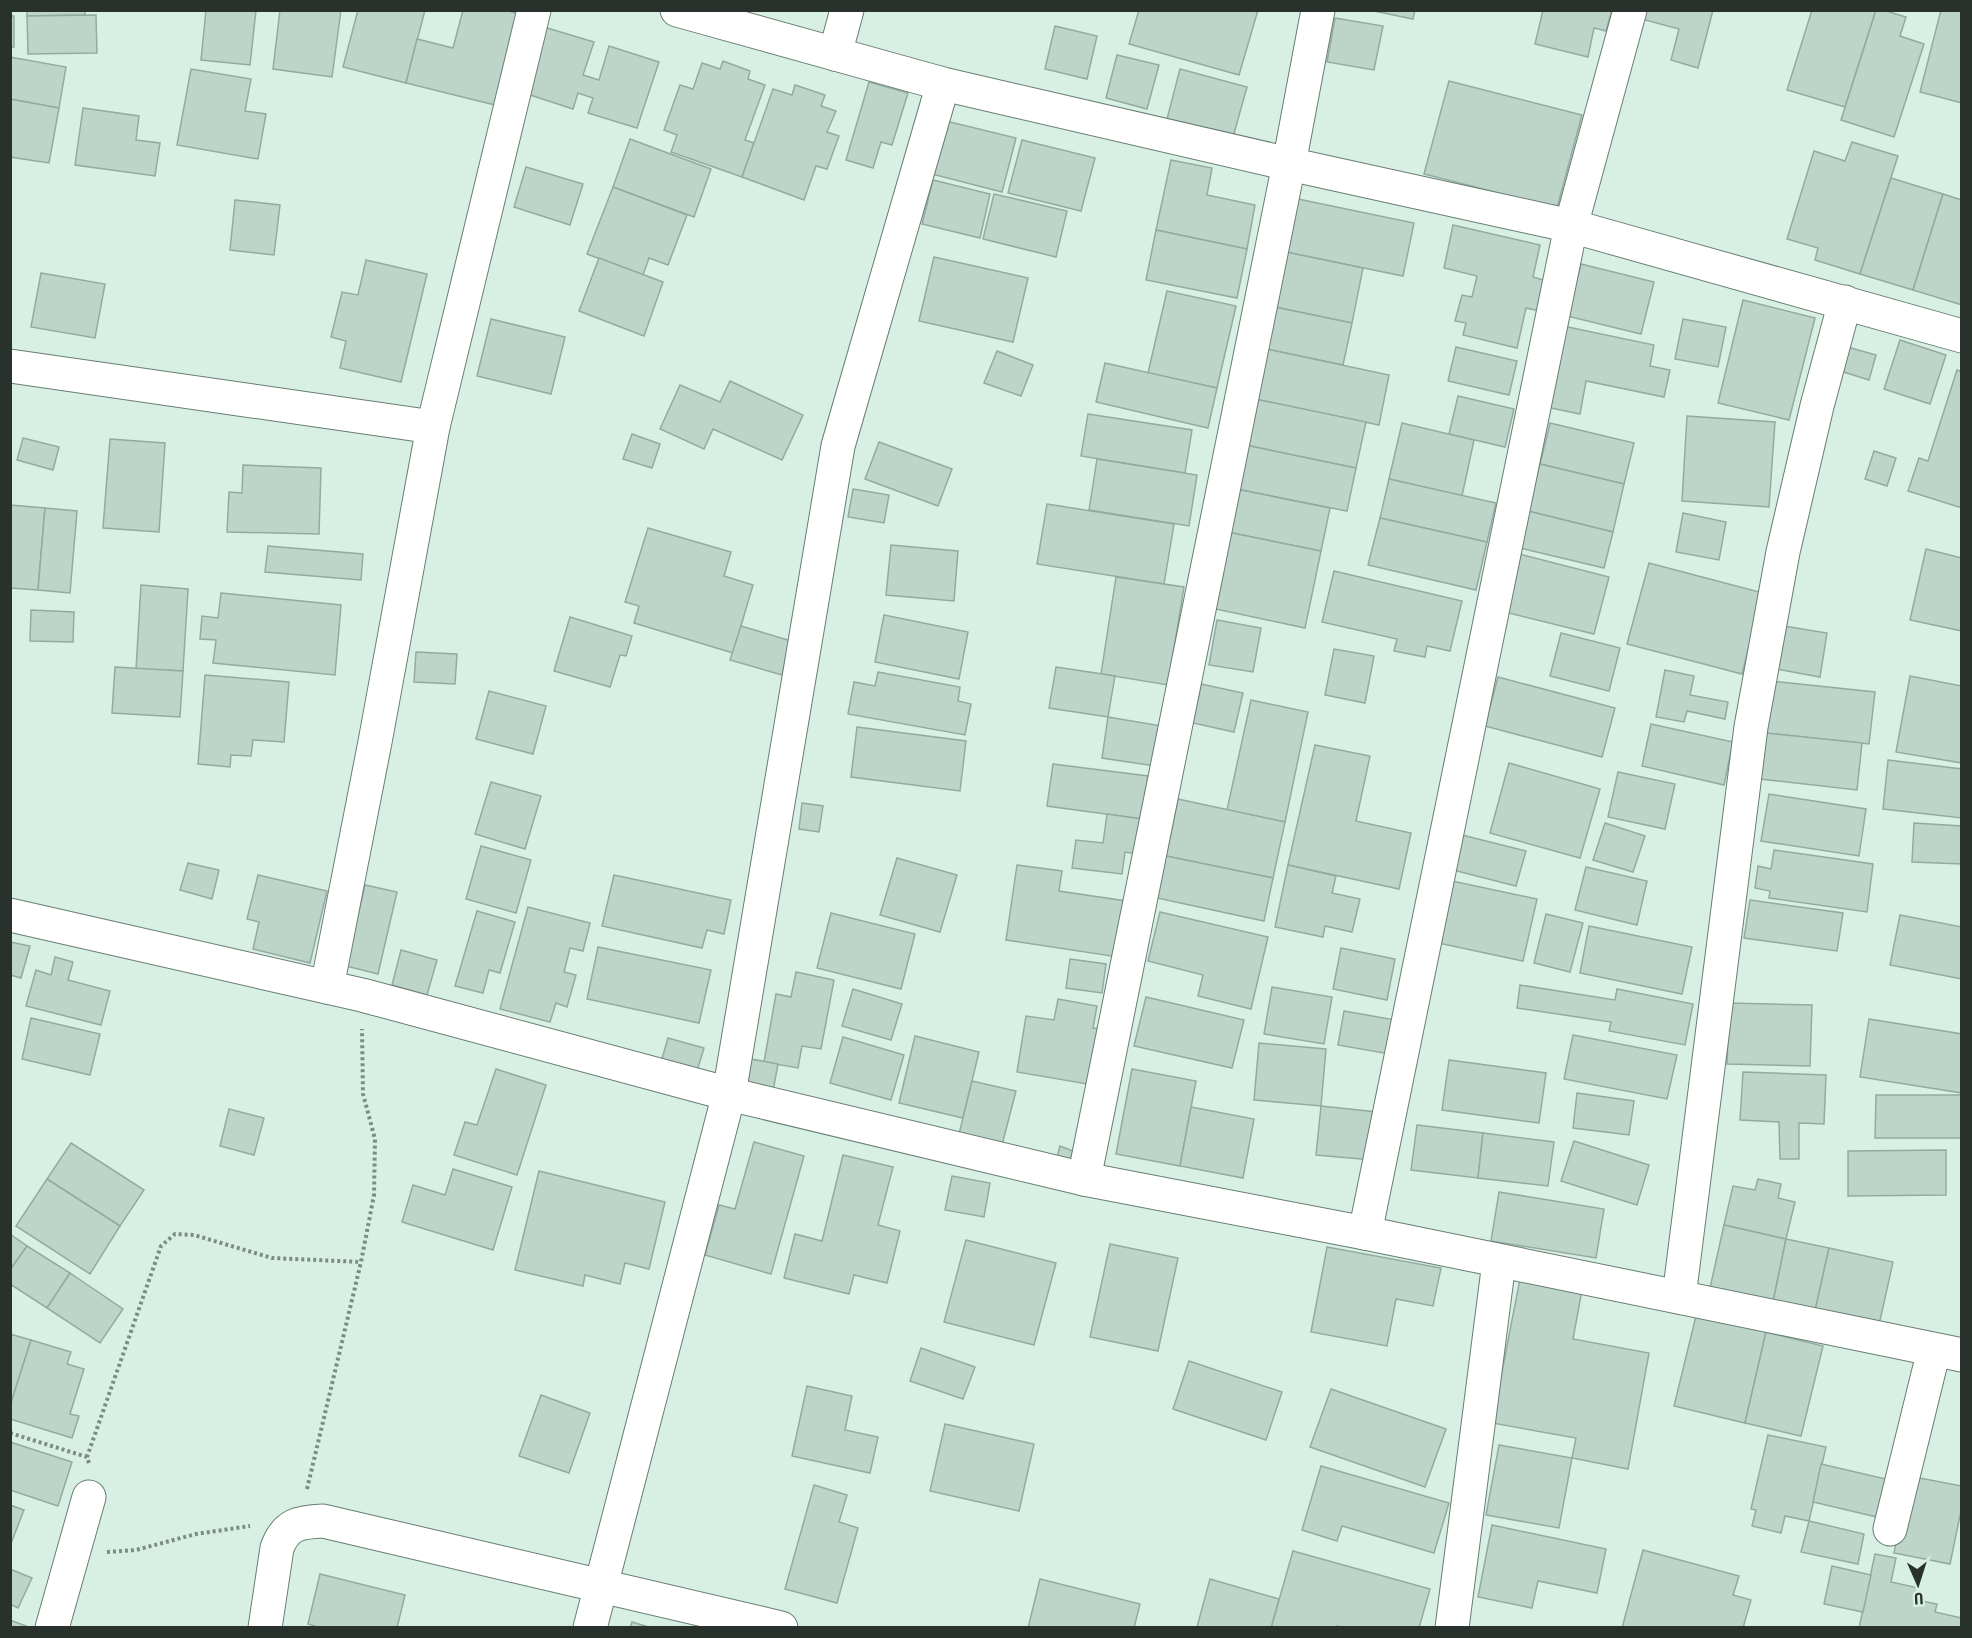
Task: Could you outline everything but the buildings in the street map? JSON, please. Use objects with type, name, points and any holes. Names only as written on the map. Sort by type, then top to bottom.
[{"type":"street","points":[[327,987],[433,427],[534,10]]},
{"type":"street","points":[[677,10],[943,84],[1571,226],[1962,336]]},
{"type":"street","points":[[836,54],[847,10]]},
{"type":"street","points":[[1084,1179],[1318,10]]},
{"type":"street","points":[[1365,1233],[1571,226],[1630,10]]},
{"type":"street","points":[[590,1628],[729,1094],[838,446],[943,84]]},
{"type":"street","points":[[1679,1297],[1751,727],[1783,552],[1817,405],[1845,302]]},
{"type":"street","points":[[10,366],[433,427]]},
{"type":"street","points":[[10,915],[362,995],[729,1094],[1084,1179],[1365,1233],[1948,1352],[1890,1529]]},
{"type":"street","points":[[1452,1628],[1500,1262]]},
{"type":"street","points":[[52,1628],[89,1497]]},
{"type":"street","points":[[265,1628],[277,1548],[282,1535],[306,1522],[323,1521],[781,1628]]},
{"type":"path","points":[[74,1549],[110,1552],[136,1550],[196,1534],[253,1525],[295,1526],[361,1262],[374,1195],[375,1139],[363,1094],[362,995]]},
{"type":"path","points":[[89,1497],[91,1469],[87,1457],[161,1246],[175,1234],[194,1235],[272,1258],[361,1262]]},
{"type":"path","points":[[10,1433],[87,1457]]}]
